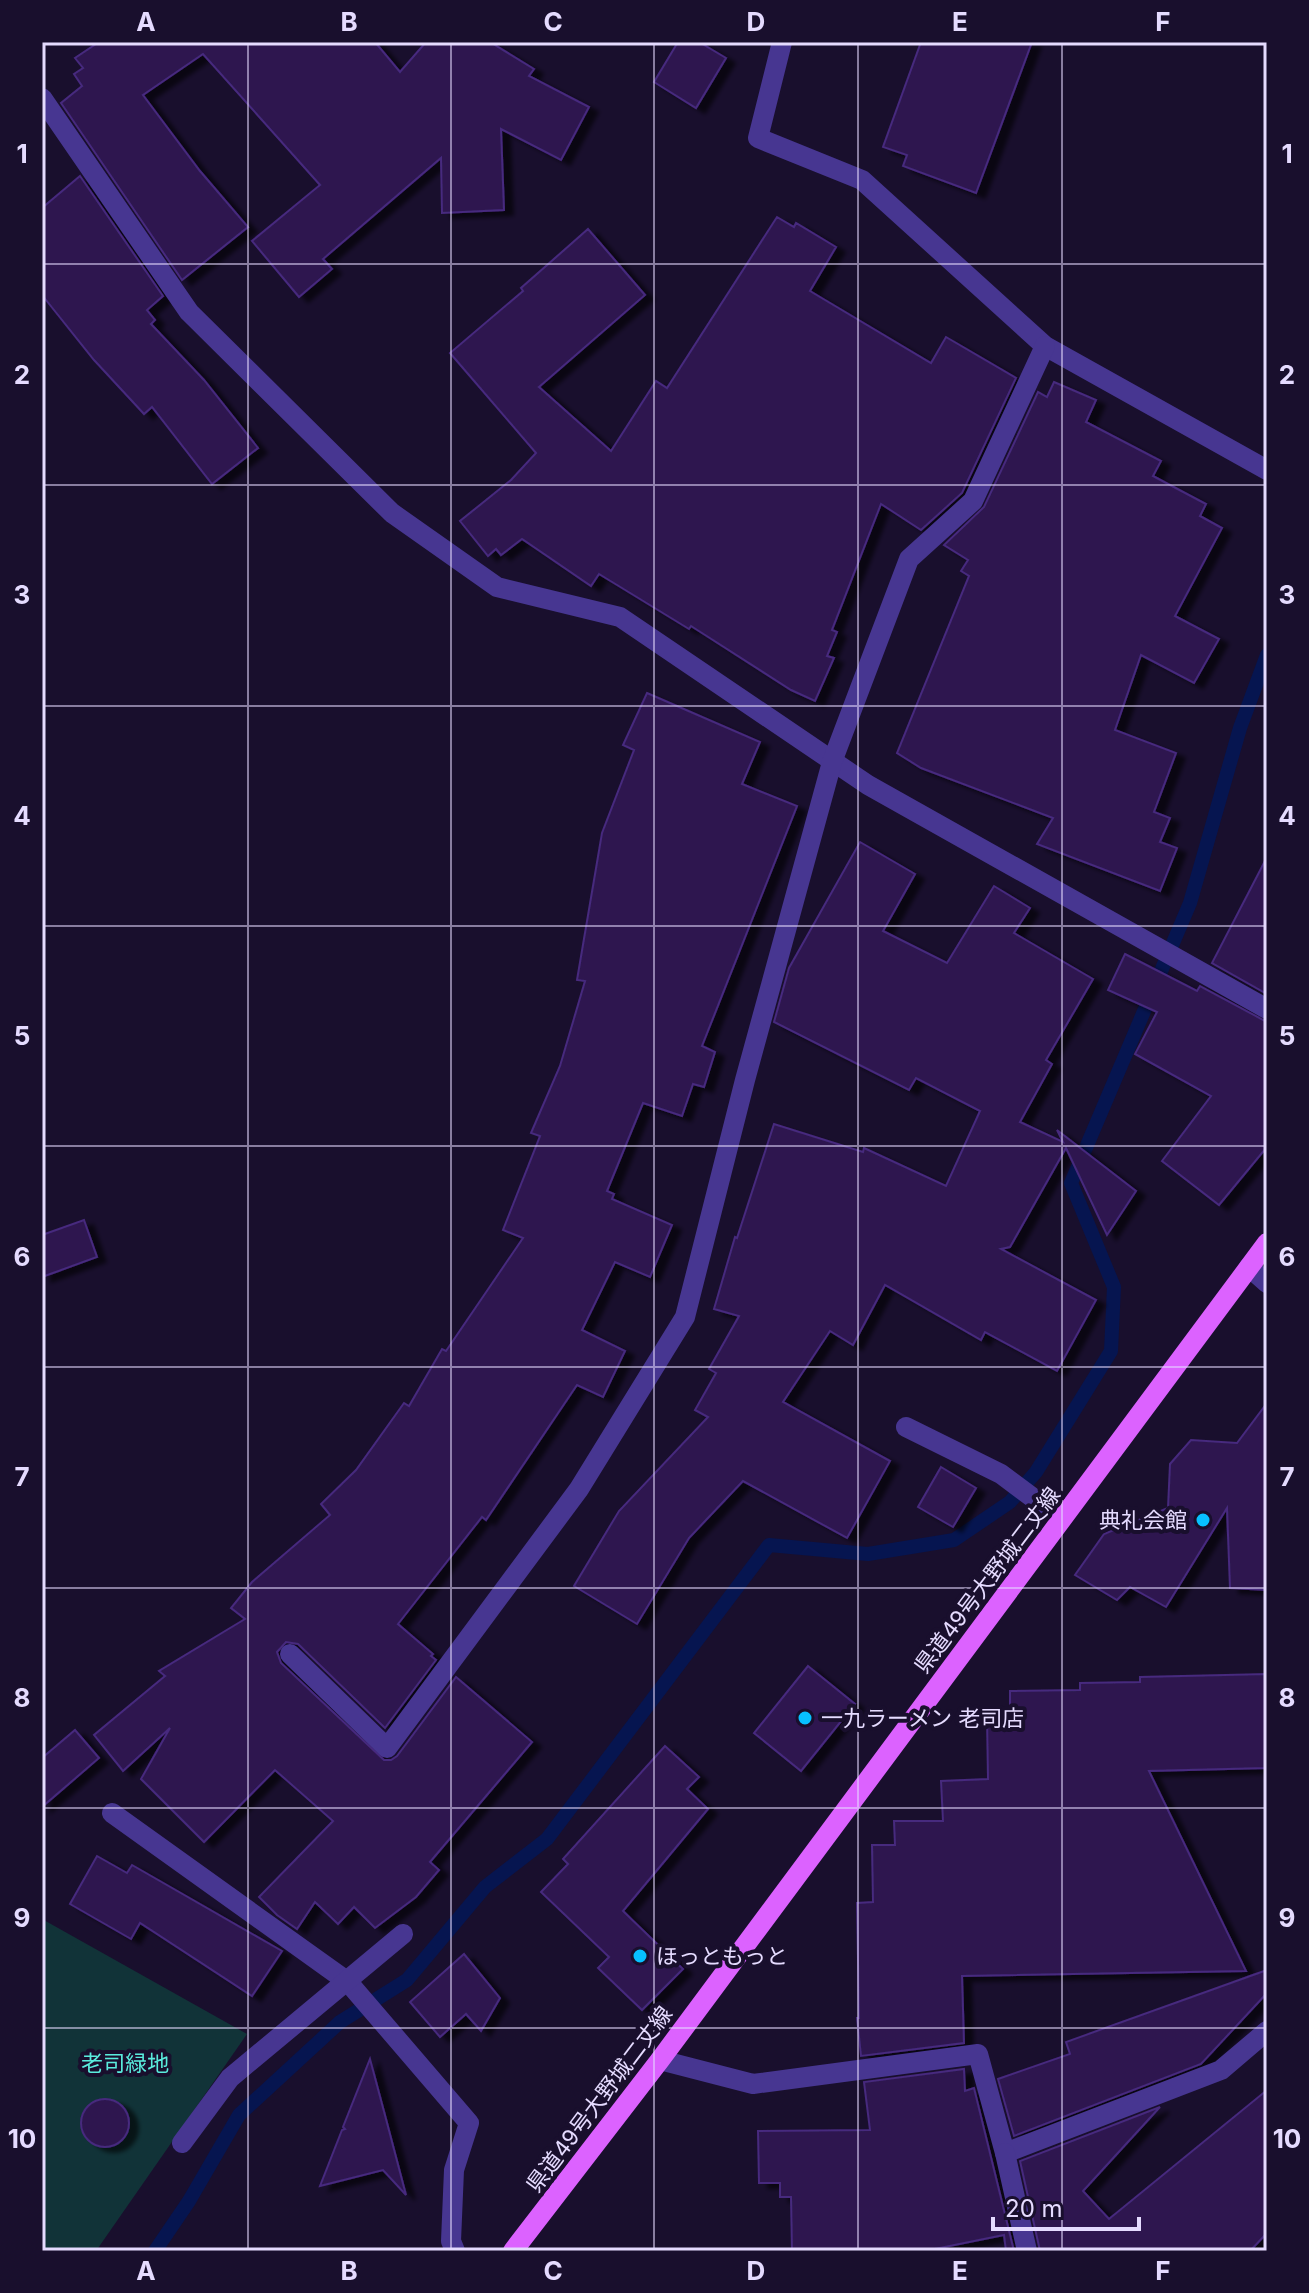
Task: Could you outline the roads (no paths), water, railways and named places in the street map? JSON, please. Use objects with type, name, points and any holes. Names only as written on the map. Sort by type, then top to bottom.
[{"type":"main road","name":"県道49号大野城二丈線","points":[[513,2251],[660,2060],[1267,1243]]},
{"type":"street","points":[[782,42],[758,138],[862,180],[1045,346],[1267,470]]},
{"type":"street","points":[[42,98],[189,312],[392,513],[497,587],[620,617],[868,785],[1267,1009]]},
{"type":"street","points":[[290,1654],[387,1748],[579,1489],[685,1317],[745,1080],[832,762],[909,559],[973,501],[1045,346]]},
{"type":"street","points":[[1249,1267],[1267,1283]]},
{"type":"street","points":[[906,1427],[1001,1474],[1048,1509]]},
{"type":"street","points":[[112,1813],[348,1982],[469,2123],[454,2170],[451,2241],[455,2251]]},
{"type":"street","points":[[182,2143],[230,2078],[403,1934]]},
{"type":"street","points":[[1005,2153],[1221,2070],[1267,2031]]},
{"type":"street","points":[[660,2060],[753,2084],[978,2054],[1027,2251]]},
{"type":"waterway","points":[[155,2251],[189,2201],[239,2115],[340,2022],[407,1980],[485,1887],[547,1839],[769,1545],[868,1554],[954,1540],[1010,1502],[1036,1472],[1111,1351],[1114,1287],[1071,1183],[1190,903],[1240,728],[1267,655]]},
{"type":"place","name":"典礼会館","points":[[1203,1520]]},
{"type":"place","name":"一九ラーメン 老司店","points":[[805,1718]]},
{"type":"place","name":"ほっともっと","points":[[640,1956]]},
{"type":"park label","name":"老司緑地","points":[[125,2063]]}]
